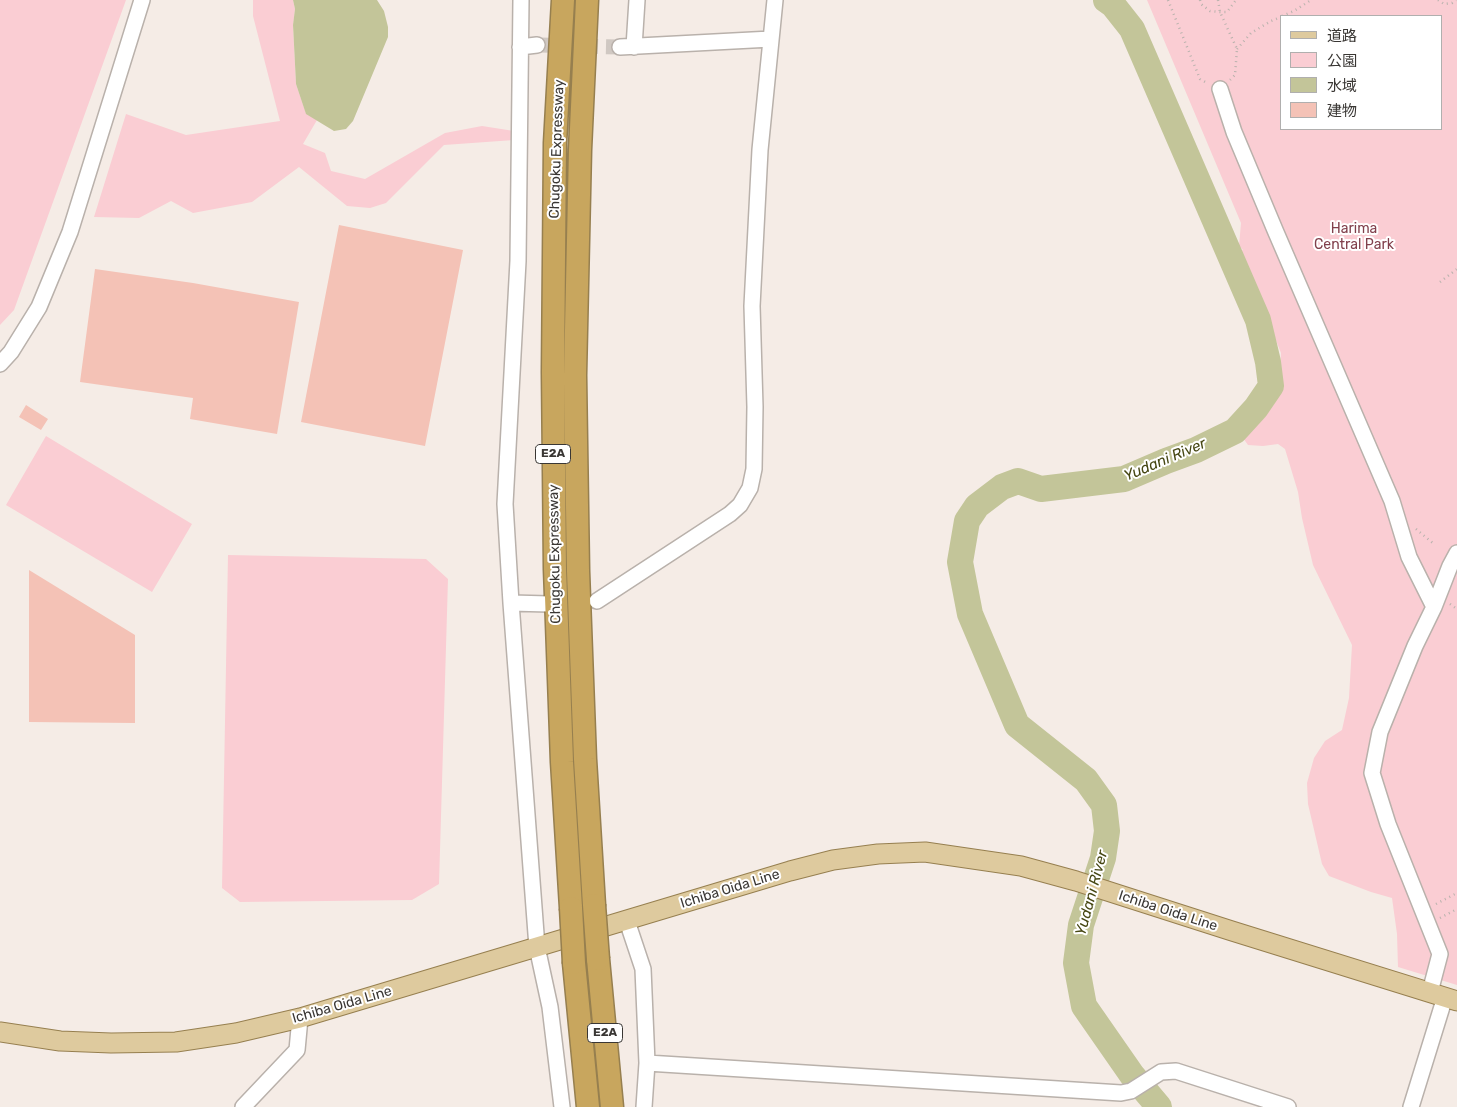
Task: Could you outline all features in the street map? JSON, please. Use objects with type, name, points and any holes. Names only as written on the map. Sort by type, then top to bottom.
[{"type":"highway","name":"Chugoku Expressway","points":[[563,0],[555,143],[552,372],[555,569],[562,762],[574,963],[588,1107]]},
{"type":"highway","name":"Chugoku Expressway","points":[[587,0],[580,150],[575,375],[578,572],[585,759],[594,905],[612,1107]]},
{"type":"main road","name":"Ichiba Oida Line","points":[[0,1032],[60,1041],[176,1042],[236,1033],[300,1018],[790,871],[833,860],[878,854],[925,852],[1021,866],[1076,880],[1444,997]]},
{"type":"street","points":[[0,364],[11,352],[39,307],[70,232],[142,0]]},
{"type":"street","points":[[521,0],[518,261],[505,504],[537,947],[550,1007],[562,1107]]},
{"type":"street","points":[[637,0],[627,47],[771,39]]},
{"type":"street","points":[[597,602],[730,514],[740,505],[750,488],[754,469],[755,416],[752,306],[760,150],[775,0]]},
{"type":"street","points":[[520,47],[537,45]]},
{"type":"street","points":[[1220,89],[1234,132],[1271,221],[1392,501],[1409,557],[1434,607]]},
{"type":"street","points":[[1411,1107],[1444,997],[1440,954],[1391,833],[1372,773],[1380,732],[1415,646],[1457,553]]},
{"type":"street","points":[[511,603],[549,604]]},
{"type":"street","points":[[628,921],[643,969],[647,1063],[644,1107]]},
{"type":"street","points":[[243,1107],[297,1050],[300,1018]]},
{"type":"street","points":[[647,1063],[1121,1093],[1130,1091],[1161,1072],[1176,1071],[1288,1107]]},
{"type":"path","points":[[1168,0],[1200,79],[1220,89],[1235,75],[1237,49],[1220,12],[1218,0]]},
{"type":"path","points":[[1200,0],[1201,4],[1210,11],[1220,12],[1227,12],[1236,0]]},
{"type":"path","points":[[1284,15],[1311,0]]},
{"type":"path","points":[[1438,0],[1444,4],[1452,3],[1456,0]]},
{"type":"path","points":[[1237,49],[1251,33],[1280,16]]},
{"type":"path","points":[[1440,282],[1457,269]]},
{"type":"path","points":[[1434,905],[1457,893]]},
{"type":"path","points":[[1440,918],[1457,909]]},
{"type":"green space","points":[[0,0],[126,0],[14,310],[0,325]]},
{"type":"green space","points":[[253,0],[293,0],[295,9],[293,26],[296,84],[306,113],[317,120],[303,144],[325,153],[331,171],[365,179],[445,133],[482,126],[514,131],[514,140],[444,145],[386,203],[370,208],[347,206],[299,167],[252,202],[193,213],[171,201],[139,218],[94,217],[126,114],[186,135],[280,121],[253,16]]},
{"type":"green space","name":"Harima Central Park","points":[[1147,0],[1457,0],[1457,985],[1398,967],[1397,934],[1392,898],[1329,876],[1322,864],[1308,804],[1307,783],[1314,758],[1325,741],[1342,730],[1349,698],[1352,645],[1313,565],[1298,492],[1285,449],[1278,444],[1248,445],[1243,438],[1265,417],[1274,404],[1279,390],[1281,353],[1240,251],[1243,250],[1239,246],[1241,223]]},
{"type":"green space","points":[[46,436],[192,524],[152,592],[6,505]]},
{"type":"green space","points":[[228,555],[426,559],[448,579],[439,884],[412,900],[240,902],[222,888]]},
{"type":"water","points":[[293,0],[377,0],[384,11],[388,27],[388,37],[353,121],[346,129],[334,131],[306,114],[296,84],[293,25],[295,9]]},
{"type":"building","points":[[339,225],[463,250],[425,446],[301,422]]},
{"type":"building","points":[[95,269],[193,283],[299,302],[277,434],[190,419],[193,398],[80,382]]},
{"type":"building","points":[[26,405],[48,419],[41,430],[19,417]]},
{"type":"building","points":[[29,570],[135,635],[135,723],[29,722]]},
{"type":"waterway","name":"Yudani River","points":[[1106,0],[1113,5],[1132,29],[1258,320],[1268,362],[1271,386],[1256,408],[1235,431],[1196,450],[1124,479],[1041,489],[1018,481],[1002,487],[977,506],[967,521],[960,562],[970,614],[1017,725],[1086,780],[1104,805],[1107,831],[1103,858],[1081,925],[1076,963],[1084,1006],[1132,1075],[1159,1107]]},
{"type":"tunnel","points":[[537,45],[620,47]]}]
